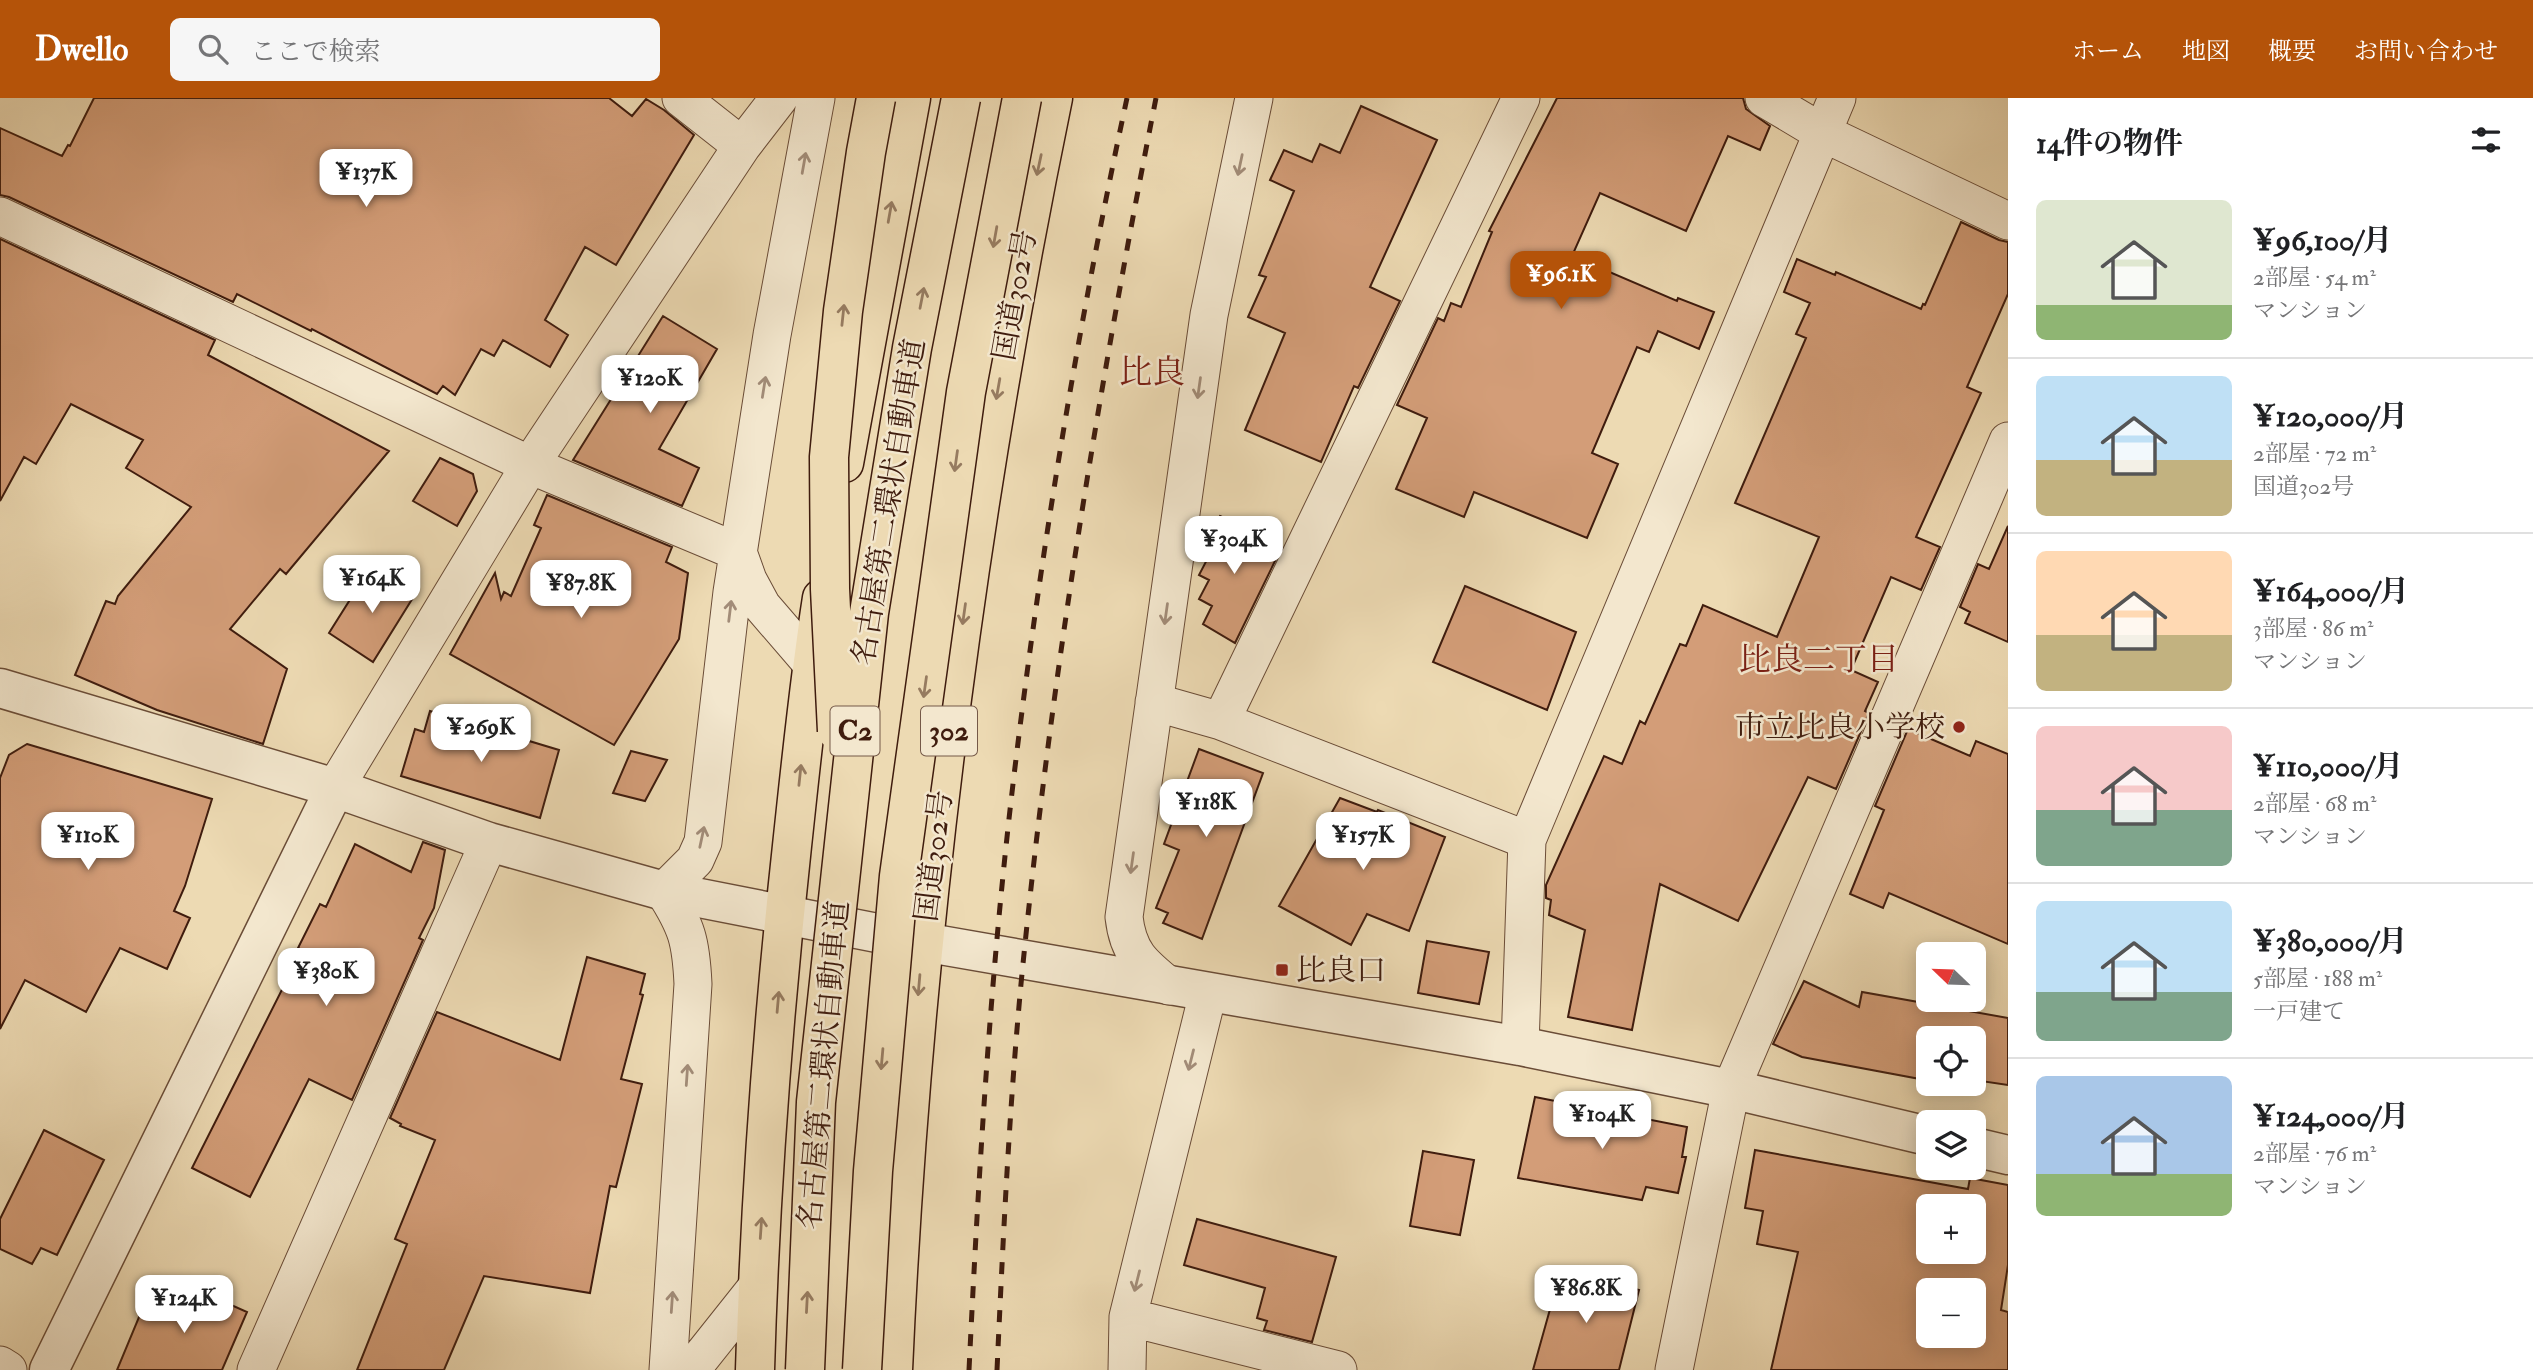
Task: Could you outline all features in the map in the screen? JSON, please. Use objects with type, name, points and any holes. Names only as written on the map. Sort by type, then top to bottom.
[{"type":"highway","points":[[842,848],[830,589],[829,457],[843,312],[876,98]]},
{"type":"highway","points":[[755,1370],[757,1287],[785,916],[812,664],[852,417],[911,98]]},
{"type":"highway","name":"名古屋第二環状自動車道","points":[[805,1370],[816,1102],[871,599],[912,348],[961,98]]},
{"type":"highway","name":"名古屋第二環状自動車道","points":[[862,1370],[873,1171],[899,876],[966,392],[1022,98]]},
{"type":"highway","name":"国道302号","points":[[893,1370],[908,1110],[923,942],[956,671],[991,428],[1053,98]]},
{"type":"street","points":[[681,98],[742,146]]},
{"type":"street","points":[[49,1370],[335,788],[530,465],[742,146],[779,98]]},
{"type":"street","points":[[664,891],[695,860],[702,842],[738,552],[772,335],[816,98]]},
{"type":"street","points":[[1169,986],[1141,963],[1126,934],[1124,917],[1209,315],[1254,98]]},
{"type":"street","points":[[1221,721],[1521,98]]},
{"type":"street","points":[[1764,98],[1821,132],[2008,220]]},
{"type":"street","points":[[1520,1046],[1527,840],[1837,98]]},
{"type":"street","points":[[0,216],[530,465],[738,552],[748,580],[762,606],[812,664]]},
{"type":"street","points":[[1674,1370],[1731,1089],[2008,441]]},
{"type":"street","points":[[2,694],[335,788],[489,842],[664,891],[923,942],[1520,1046],[1731,1089],[1916,1133]]},
{"type":"street","points":[[1154,702],[1221,721],[1527,840]]},
{"type":"street","points":[[256,1370],[489,842]]},
{"type":"street","points":[[664,891],[682,919],[691,951],[694,984],[668,1370]]},
{"type":"street","points":[[1128,1370],[1128,1317],[1208,993]]},
{"type":"street","points":[[1986,1150],[2008,1155]]},
{"type":"street","points":[[691,1370],[757,1287]]},
{"type":"street","points":[[1128,1317],[1338,1370]]},
{"type":"street","points":[[0,1365],[8,1370]]},
{"type":"building","points":[[94,98],[609,98],[632,116],[646,99],[694,135],[616,265],[585,247],[545,320],[568,335],[550,367],[503,340],[494,356],[481,349],[455,395],[443,386],[437,394],[312,329],[311,331],[237,294],[233,302],[0,195],[0,128],[62,156],[68,145],[70,146]]},
{"type":"building","points":[[1557,98],[1743,98],[1746,109],[1770,126],[1760,150],[1728,136],[1686,231],[1600,193],[1572,256],[1677,301],[1678,298],[1714,312],[1699,349],[1658,331],[1649,352],[1637,347],[1592,453],[1618,464],[1587,538],[1474,492],[1464,517],[1396,489],[1427,418],[1397,405],[1438,318],[1444,321],[1451,303],[1461,307],[1492,232],[1489,231]]},
{"type":"building","points":[[1361,106],[1437,140],[1370,287],[1400,301],[1358,388],[1354,386],[1321,462],[1245,430],[1285,333],[1248,317],[1266,277],[1259,275],[1294,191],[1270,180],[1284,150],[1312,162],[1320,144],[1340,153]]},
{"type":"building","points":[[1961,222],[2008,242],[2008,294],[1967,387],[1981,393],[1916,537],[1940,547],[1921,590],[1891,577],[1851,670],[1878,682],[1865,711],[1869,713],[1836,789],[1808,777],[1738,921],[1660,884],[1632,1030],[1568,1017],[1585,930],[1549,915],[1551,900],[1546,898],[1546,885],[1604,756],[1622,764],[1640,721],[1645,724],[1680,644],[1686,646],[1703,605],[1777,637],[1819,537],[1735,503],[1806,338],[1796,334],[1810,303],[1784,292],[1797,259],[1835,275],[1836,272],[1921,309]]},
{"type":"building","points":[[0,239],[215,340],[208,355],[389,451],[286,574],[280,569],[230,629],[287,669],[263,744],[157,710],[75,675],[106,601],[115,604],[118,596],[191,507],[126,468],[143,440],[71,404],[36,464],[24,457],[0,501]]},
{"type":"building","points":[[663,316],[717,349],[659,449],[699,468],[682,506],[573,460]]},
{"type":"building","points":[[440,458],[473,474],[477,491],[457,526],[413,501]]},
{"type":"building","points":[[547,495],[672,547],[666,562],[688,573],[679,639],[614,745],[450,654],[495,573],[501,599],[504,592],[511,596],[541,528],[534,525]]},
{"type":"building","points":[[1220,516],[1275,544],[1270,556],[1276,559],[1235,643],[1203,624],[1212,606],[1199,599],[1209,580],[1199,575],[1211,552],[1203,548]]},
{"type":"building","points":[[2008,526],[2008,642],[1965,623],[1970,612],[1960,607],[1978,564],[1989,569]]},
{"type":"building","points":[[370,568],[414,596],[373,662],[329,633]]},
{"type":"building","points":[[1465,586],[1576,632],[1547,710],[1433,662]]},
{"type":"building","points":[[430,711],[559,750],[540,818],[401,776],[415,729],[424,732]]},
{"type":"building","points":[[1908,729],[1970,756],[1976,741],[2008,754],[2008,944],[1889,893],[1883,908],[1850,894],[1884,810],[1875,806]]},
{"type":"building","points":[[27,744],[212,799],[185,886],[174,911],[190,918],[167,969],[120,948],[86,1012],[25,980],[0,1029],[0,778],[9,755]]},
{"type":"building","points":[[1199,749],[1263,773],[1202,939],[1163,923],[1168,913],[1156,908],[1179,850],[1164,844]]},
{"type":"building","points":[[631,751],[667,760],[645,801],[613,793]]},
{"type":"building","points":[[1340,798],[1445,837],[1409,931],[1367,914],[1351,945],[1279,906]]},
{"type":"building","points":[[423,842],[445,850],[434,908],[419,938],[423,940],[352,1100],[309,1079],[250,1197],[192,1168],[302,950],[298,948],[320,904],[326,907],[355,844],[411,872]]},
{"type":"building","points":[[1427,941],[1489,952],[1479,1004],[1418,993]]},
{"type":"building","points":[[587,957],[645,974],[640,994],[643,995],[621,1079],[642,1084],[616,1187],[610,1186],[590,1293],[484,1276],[444,1370],[357,1370],[407,1244],[395,1239],[435,1140],[400,1126],[401,1124],[390,1118],[437,1012],[560,1060]]},
{"type":"building","points":[[1804,981],[1859,1007],[1862,992],[1916,1002],[1916,1012],[1974,1012],[2008,1018],[2008,1085],[1986,1082],[1986,1026],[1916,1026],[1916,1078],[1802,1057],[1773,1044]]},
{"type":"building","points":[[1535,1097],[1687,1127],[1682,1157],[1686,1157],[1678,1193],[1646,1187],[1642,1200],[1518,1178]]},
{"type":"building","points":[[44,1130],[104,1160],[57,1255],[41,1248],[32,1264],[0,1249],[0,1219]]},
{"type":"building","points":[[1755,1150],[1968,1189],[1970,1180],[2008,1185],[2008,1265],[2001,1310],[2008,1312],[2008,1370],[1771,1370],[1798,1252],[1757,1244],[1763,1211],[1745,1208]]},
{"type":"building","points":[[1423,1151],[1474,1160],[1460,1235],[1410,1226]]},
{"type":"building","points":[[1197,1219],[1336,1257],[1312,1342],[1264,1330],[1267,1321],[1257,1318],[1265,1288],[1184,1265]]},
{"type":"building","points":[[1561,1270],[1639,1290],[1619,1370],[1533,1370]]},
{"type":"building","points":[[193,1288],[247,1312],[222,1370],[117,1370],[144,1305],[156,1310],[163,1293],[187,1303]]},
{"type":"railway","points":[[969,1370],[987,1064],[1016,759],[1064,427],[1127,98]]},
{"type":"railway","points":[[997,1370],[1017,1032],[1046,761],[1095,429],[1156,98]]},
{"type":"place","name":"市立比良小学校","points":[[1959,727]]},
{"type":"place","name":"比良口","points":[[1282,970]]},
{"type":"district","name":"比良","points":[[1152,372]]},
{"type":"district","name":"比良二丁目","points":[[1819,660]]}]
